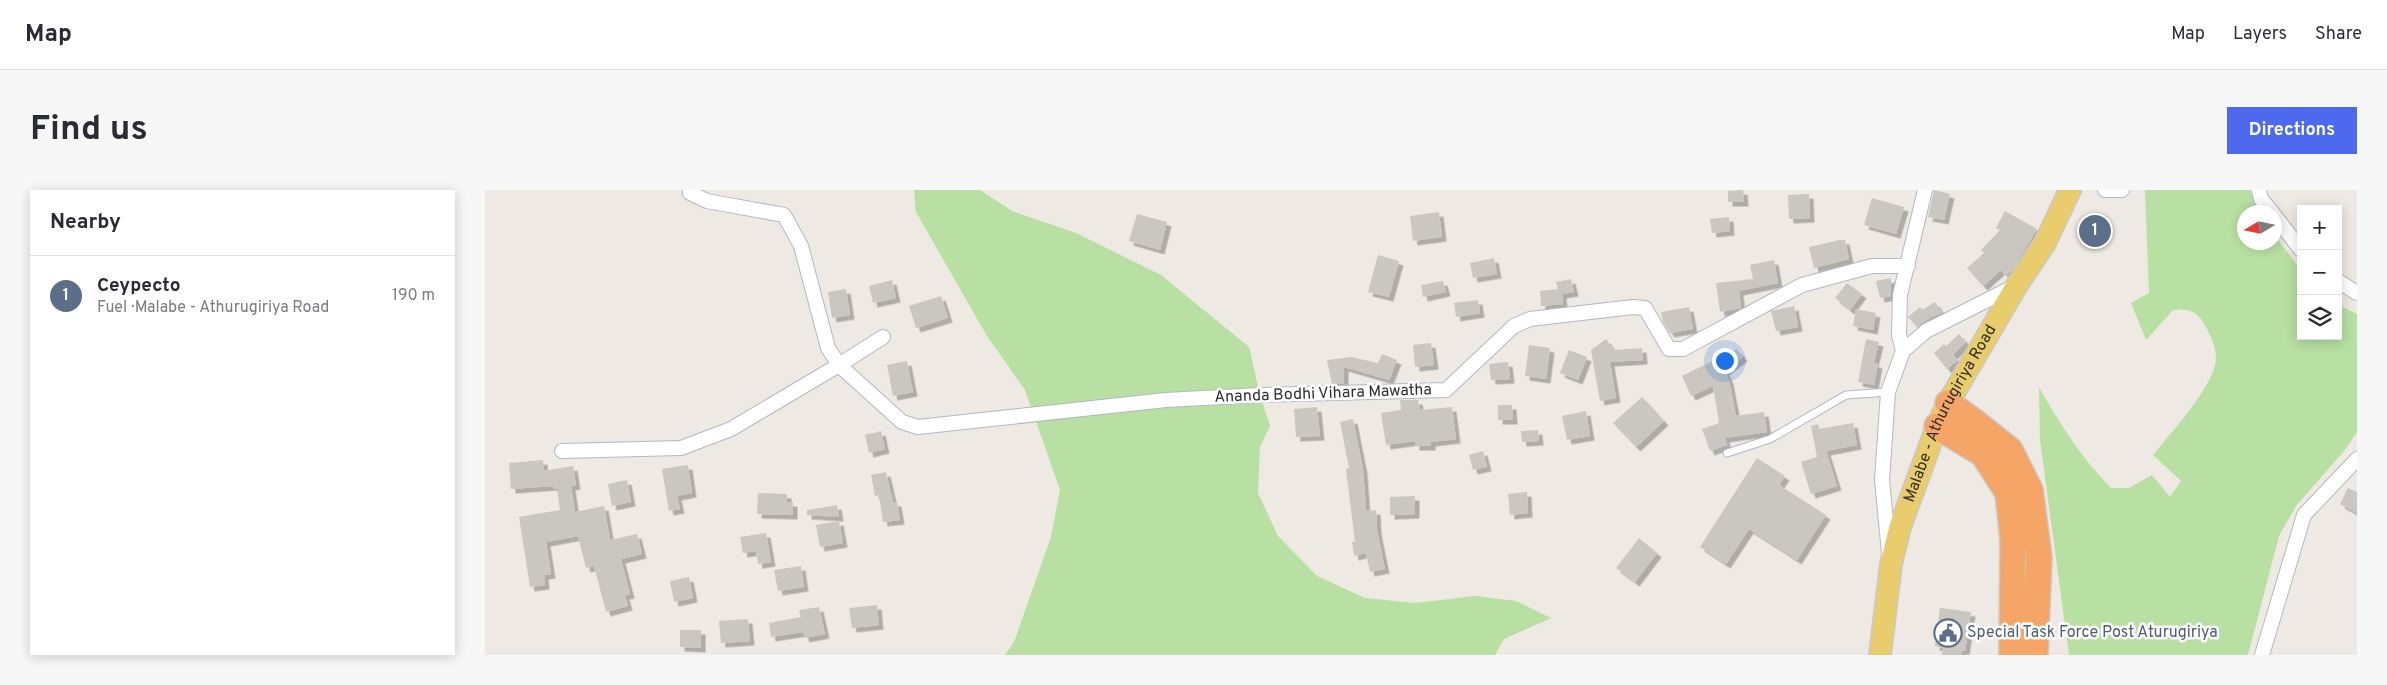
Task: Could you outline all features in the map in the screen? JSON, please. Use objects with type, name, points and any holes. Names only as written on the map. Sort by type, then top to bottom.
[{"type":"highway","points":[[1948,403],[2010,450],[2030,490],[2039,557],[2035,655]]},
{"type":"highway","points":[[1937,426],[1983,454],[2008,493],[2013,539],[2011,655]]},
{"type":"main road","name":"Malabe - Athurugiriya Road","points":[[1879,655],[1891,564],[1900,527],[1937,426],[1948,403],[2017,285],[2045,243],[2069,190]]},
{"type":"street","points":[[690,190],[690,192],[707,201],[784,215],[801,246],[828,348],[839,365]]},
{"type":"street","points":[[1903,351],[1899,335],[1901,295],[1925,190]]},
{"type":"street","points":[[2105,190],[2122,190]]},
{"type":"street","points":[[2259,190],[2261,199],[2266,205]]},
{"type":"street","points":[[2282,225],[2297,245]]},
{"type":"street","name":"Ananda Bodhi Vihara Mawatha","points":[[839,365],[902,422],[918,427],[1166,400],[1260,395],[1446,390],[1514,326],[1529,319],[1633,307],[1645,308],[1669,349],[1683,349],[1802,285],[1871,266],[1908,266]]},
{"type":"street","points":[[2342,284],[2357,293]]},
{"type":"street","points":[[1891,564],[1882,480],[1888,392],[1903,351],[1926,332],[2017,285]]},
{"type":"street","points":[[562,451],[681,448],[731,429],[883,337]]},
{"type":"street","points":[[2262,655],[2304,515],[2357,459]]},
{"type":"lane","points":[[1727,452],[1770,439],[1846,395],[1888,392]]},
{"type":"green space","points":[[914,190],[980,190],[1012,211],[1076,233],[1161,275],[1249,347],[1260,395],[1270,426],[1260,447],[1258,493],[1278,536],[1317,576],[1365,598],[1414,603],[1476,596],[1516,601],[1551,618],[1504,639],[1495,655],[1005,655],[1014,642],[1051,537],[1060,490],[1025,390],[987,336],[916,212]]},
{"type":"green space","points":[[2145,190],[2250,190],[2256,205],[2237,205],[2237,250],[2282,250],[2282,245],[2297,265],[2297,340],[2342,340],[2342,307],[2357,314],[2357,432],[2344,451],[2296,506],[2279,536],[2248,655],[2069,655],[2040,440],[2039,387],[2072,440],[2090,465],[2111,488],[2129,488],[2152,475],[2170,497],[2181,481],[2153,455],[2200,395],[2214,370],[2216,359],[2213,342],[2203,322],[2200,317],[2188,310],[2173,310],[2146,340],[2131,303],[2149,293]]},
{"type":"building","points":[[1743,190],[1744,202],[1728,202],[1728,191]]},
{"type":"building","points":[[1934,190],[1950,194],[1944,220],[1928,217]]},
{"type":"building","points":[[1809,194],[1810,218],[1789,219],[1788,195]]},
{"type":"building","points":[[1872,198],[1904,207],[1896,234],[1864,225]]},
{"type":"building","points":[[2005,211],[2037,229],[2013,269],[2006,276],[2001,270],[1983,286],[1967,268],[1984,253],[1981,250],[2000,230],[1996,228]]},
{"type":"building","points":[[1439,212],[1442,237],[1413,241],[1410,216]]},
{"type":"building","points":[[1137,214],[1167,222],[1160,250],[1129,241]]},
{"type":"building","points":[[1729,217],[1730,231],[1712,233],[1710,219]]},
{"type":"building","points":[[1845,240],[1849,259],[1814,268],[1809,247]]},
{"type":"building","points":[[1378,255],[1399,261],[1389,297],[1368,292]]},
{"type":"building","points":[[1494,258],[1497,274],[1473,278],[1470,263]]},
{"type":"building","points":[[1774,260],[1778,283],[1739,291],[1741,308],[1720,312],[1716,283],[1753,279],[1750,265]]},
{"type":"building","points":[[1891,278],[1891,296],[1880,298],[1876,281]]},
{"type":"building","points":[[1571,279],[1574,292],[1562,294],[1563,304],[1541,306],[1540,291],[1558,289],[1556,282]]},
{"type":"building","points":[[892,280],[896,298],[873,303],[869,286]]},
{"type":"building","points":[[1443,281],[1446,292],[1423,297],[1421,285]]},
{"type":"building","points":[[1847,283],[1862,294],[1850,310],[1835,298]]},
{"type":"building","points":[[846,289],[850,315],[832,318],[828,292]]},
{"type":"building","points":[[941,296],[948,318],[916,328],[909,306]]},
{"type":"building","points":[[1478,300],[1480,313],[1456,317],[1454,303]]},
{"type":"building","points":[[1935,302],[1942,313],[1931,317],[1917,327],[1908,317],[1920,307],[1922,310]]},
{"type":"building","points":[[1794,306],[1798,327],[1776,331],[1771,311]]},
{"type":"building","points":[[1689,307],[1693,329],[1670,333],[1663,322],[1661,312]]},
{"type":"building","points":[[1856,309],[1876,313],[1873,330],[1853,326]]},
{"type":"building","points":[[1959,334],[1966,342],[1953,355],[1958,360],[1947,369],[1934,353],[1944,344],[1946,346]]},
{"type":"building","points":[[1606,339],[1614,350],[1642,348],[1643,360],[1610,362],[1616,398],[1600,401],[1591,350]]},
{"type":"building","points":[[1866,339],[1879,342],[1874,363],[1878,364],[1874,385],[1858,382]]},
{"type":"building","points":[[1431,343],[1434,365],[1415,367],[1413,345]]},
{"type":"building","points":[[1529,345],[1550,348],[1546,379],[1525,376]]},
{"type":"building","points":[[1737,349],[1743,357],[1725,371],[1729,380],[1736,416],[1764,412],[1767,432],[1725,438],[1727,445],[1710,451],[1702,429],[1719,423],[1713,386],[1691,396],[1682,376]]},
{"type":"building","points":[[1569,350],[1587,357],[1578,380],[1560,373]]},
{"type":"building","points":[[1382,354],[1397,360],[1389,380],[1344,367],[1344,384],[1332,384],[1327,360],[1351,357],[1378,363]]},
{"type":"building","points":[[907,361],[913,392],[893,396],[887,365]]},
{"type":"building","points":[[1508,362],[1510,379],[1491,380],[1489,364]]},
{"type":"building","points":[[1642,397],[1664,421],[1636,447],[1613,423]]},
{"type":"building","points":[[1400,400],[1418,400],[1420,410],[1452,407],[1456,439],[1431,442],[1431,446],[1415,446],[1415,441],[1386,445],[1381,413],[1401,410]]},
{"type":"building","points":[[1498,405],[1512,405],[1513,420],[1498,420]]},
{"type":"building","points":[[1317,407],[1320,436],[1296,437],[1294,409]]},
{"type":"building","points":[[1586,411],[1590,436],[1567,440],[1562,416]]},
{"type":"building","points":[[1353,419],[1363,469],[1366,511],[1376,510],[1377,530],[1385,569],[1370,572],[1366,553],[1354,556],[1352,542],[1355,542],[1346,469],[1349,468],[1340,422]]},
{"type":"building","points":[[1853,423],[1857,445],[1826,451],[1837,486],[1811,494],[1801,462],[1817,457],[1811,426],[1818,424],[1819,429]]},
{"type":"building","points":[[1538,430],[1539,441],[1522,442],[1521,431]]},
{"type":"building","points":[[881,431],[885,449],[869,453],[865,435]]},
{"type":"building","points":[[1483,451],[1487,467],[1473,470],[1469,455]]},
{"type":"building","points":[[1757,458],[1785,476],[1779,485],[1826,515],[1797,560],[1749,529],[1726,564],[1700,547]]},
{"type":"building","points":[[543,460],[544,471],[573,466],[576,485],[571,486],[575,512],[604,506],[610,540],[637,534],[642,554],[621,559],[630,594],[625,595],[628,606],[606,612],[594,566],[586,568],[578,536],[546,542],[551,574],[544,575],[545,585],[530,587],[519,517],[560,510],[557,489],[554,489],[553,486],[511,489],[509,463]]},
{"type":"building","points":[[688,465],[692,493],[677,496],[680,509],[669,511],[662,469]]},
{"type":"building","points":[[886,472],[893,502],[897,502],[900,520],[883,522],[879,495],[875,496],[871,475]]},
{"type":"building","points":[[627,480],[631,502],[612,506],[608,484]]},
{"type":"building","points":[[2348,488],[2357,492],[2357,513],[2340,504]]},
{"type":"building","points":[[1527,492],[1528,513],[1510,515],[1508,494]]},
{"type":"building","points":[[758,493],[787,494],[787,502],[793,502],[793,515],[757,514]]},
{"type":"building","points":[[1415,496],[1415,514],[1390,515],[1390,497]]},
{"type":"building","points":[[837,505],[839,517],[807,515],[807,510]]},
{"type":"building","points":[[839,521],[843,543],[820,547],[816,525]]},
{"type":"building","points":[[766,533],[771,562],[758,564],[756,551],[743,553],[740,537]]},
{"type":"building","points":[[1639,538],[1657,553],[1635,582],[1616,568]]},
{"type":"building","points":[[801,566],[804,587],[778,591],[774,570]]},
{"type":"building","points":[[689,577],[693,598],[674,602],[670,581]]},
{"type":"building","points":[[877,605],[879,625],[852,628],[849,608]]},
{"type":"building","points":[[819,607],[825,634],[805,638],[803,632],[771,637],[769,623],[801,617],[799,610]]},
{"type":"building","points":[[1940,608],[1971,612],[1965,651],[1962,650],[1961,655],[1942,655],[1943,648],[1935,646]]},
{"type":"building","points":[[748,619],[750,641],[721,643],[719,621]]},
{"type":"building","points":[[680,630],[701,630],[701,648],[680,647]]},
{"type":"place","name":"Ceypecto","points":[[2095,231]]},
{"type":"place","name":"Special Task Force Post Aturugiriya","points":[[1948,633]]}]
